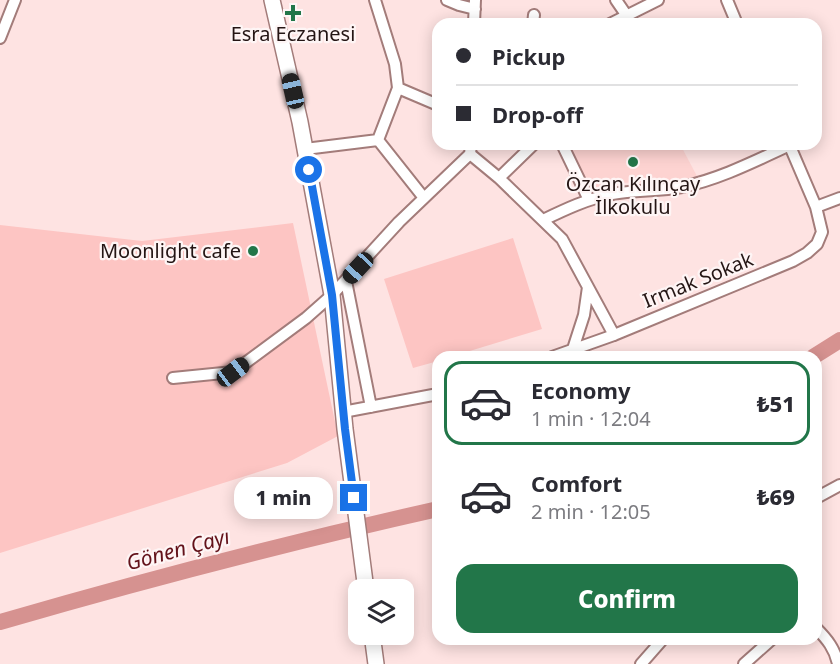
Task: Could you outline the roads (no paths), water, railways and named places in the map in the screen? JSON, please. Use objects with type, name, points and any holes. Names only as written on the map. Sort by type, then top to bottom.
[{"type":"main road","points":[[272,0],[305,149],[332,295],[343,412],[365,579]]},
{"type":"street","points":[[0,38],[15,0]]},
{"type":"street","points":[[375,0],[395,64],[398,88],[378,140]]},
{"type":"street","points":[[447,0],[459,6],[475,4]]},
{"type":"street","points":[[616,0],[627,16]]},
{"type":"street","points":[[623,18],[658,0]]},
{"type":"street","points":[[727,0],[734,18]]},
{"type":"street","points":[[398,88],[432,102]]},
{"type":"street","points":[[305,149],[378,140]]},
{"type":"street","points":[[378,140],[424,198]]},
{"type":"street","points":[[172,378],[233,372],[306,318],[346,281],[469,150]]},
{"type":"street","points":[[471,150],[562,239],[614,334]]},
{"type":"street","points":[[499,178],[528,150]]},
{"type":"street","points":[[565,150],[589,200]]},
{"type":"street","points":[[543,220],[589,200],[614,194],[681,187],[709,180],[778,150]]},
{"type":"street","name":"Irmak Sokak","points":[[570,351],[793,261],[817,244],[822,231],[816,207],[791,150]]},
{"type":"street","points":[[816,207],[840,198]]},
{"type":"street","points":[[346,281],[371,407]]},
{"type":"street","points":[[573,350],[584,315],[588,287]]},
{"type":"street","points":[[343,412],[432,394]]},
{"type":"street","points":[[822,495],[840,485]]},
{"type":"street","points":[[822,634],[836,654],[838,664]]},
{"type":"street","points":[[641,664],[658,645]]},
{"type":"street","points":[[744,664],[765,645]]},
{"type":"waterway","name":"Gönen Çayı","points":[[822,351],[840,340]]},
{"type":"waterway","name":"Gönen Çayı","points":[[0,622],[218,562],[432,510]]},
{"type":"place","name":"Esra Eczanesi","points":[[293,13]]},
{"type":"place","name":"Özcan Kılınçay İlkokulu","points":[[633,162]]},
{"type":"place","name":"Moonlight cafe","points":[[253,251]]}]
